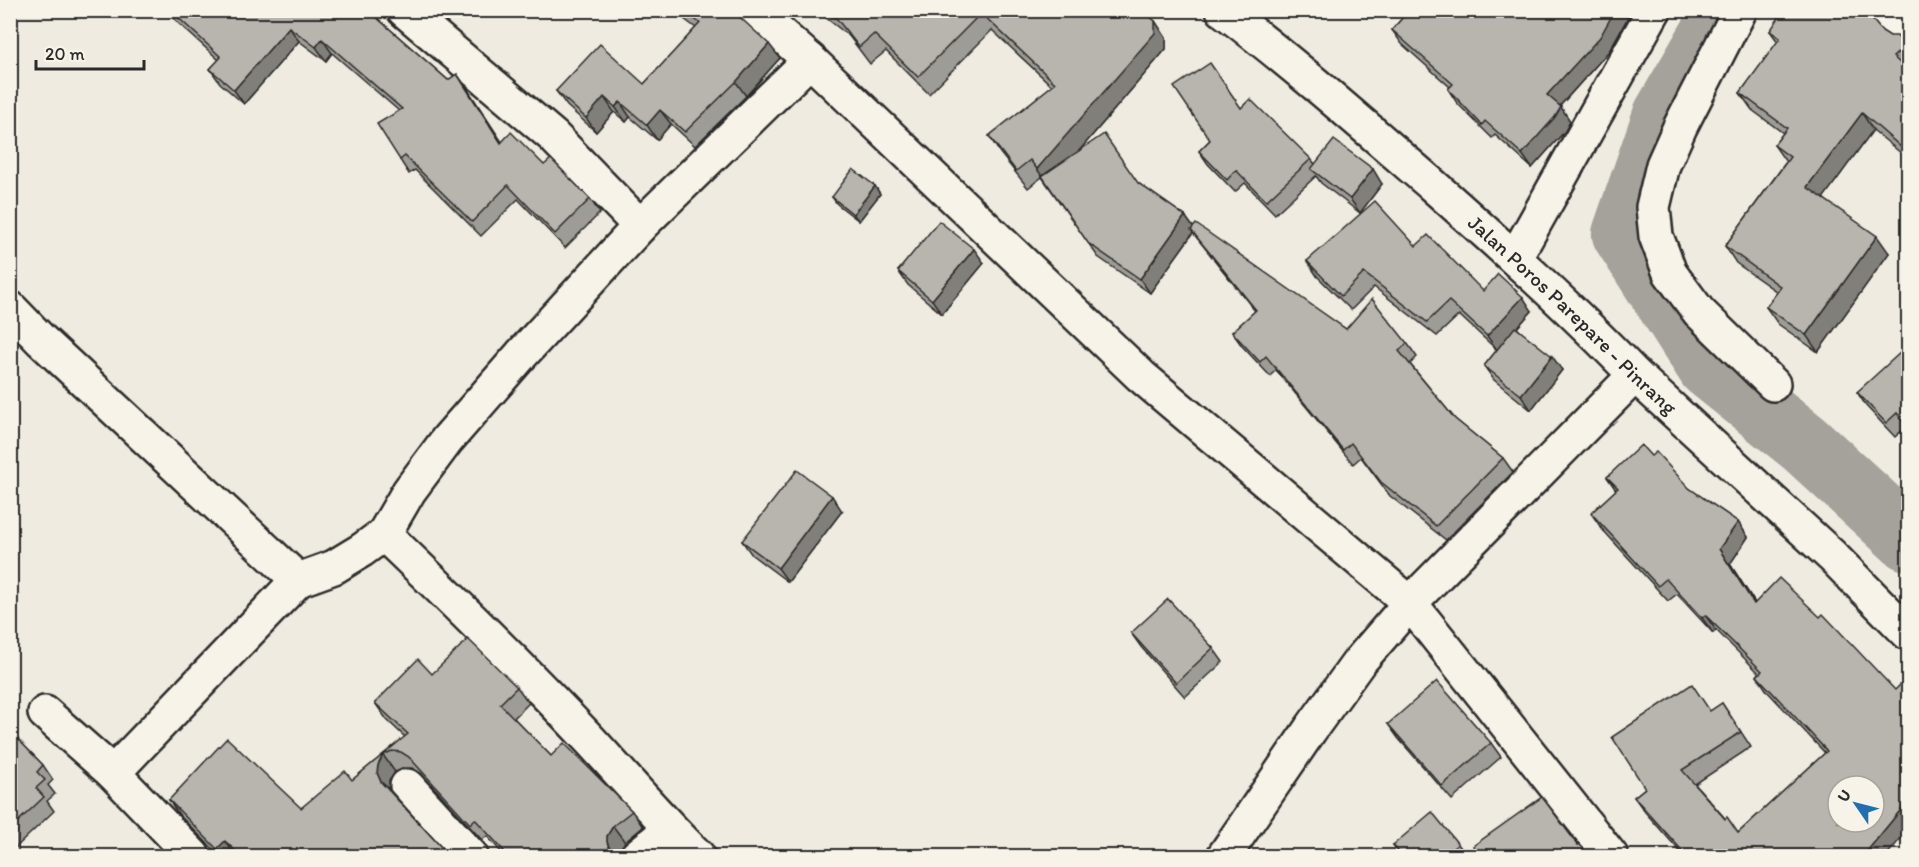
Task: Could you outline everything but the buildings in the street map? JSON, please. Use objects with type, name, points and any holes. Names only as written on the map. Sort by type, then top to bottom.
[{"type":"main road","points":[[404,10],[553,136],[640,226]]},
{"type":"main road","points":[[753,10],[810,60],[1141,376],[1410,603],[1611,856]]},
{"type":"main road","name":"Jalan Poros Parepare - Pinrang","points":[[1223,10],[1371,132],[1515,258],[1635,375],[1832,556],[1908,633]]},
{"type":"main road","points":[[1515,258],[1654,10]]},
{"type":"main road","points":[[1740,10],[1663,165],[1653,207],[1656,236],[1670,273],[1699,312],[1773,384]]},
{"type":"main road","points":[[1885,10],[1908,36]]},
{"type":"main road","points":[[113,773],[298,580],[334,567],[384,534],[409,491],[447,440],[521,355],[640,226],[810,60]]},
{"type":"main road","points":[[10,308],[41,340],[298,580]]},
{"type":"main road","points":[[1224,856],[1359,662],[1410,603],[1635,375]]},
{"type":"main road","points":[[384,534],[479,624],[670,829],[698,856]]},
{"type":"main road","points":[[45,712],[113,773],[193,856]]},
{"type":"main road","points":[[407,786],[471,856]]},
{"type":"main road","points":[[637,856],[670,829]]},
{"type":"waterway","points":[[1726,10],[1665,115],[1624,234],[1709,367],[1805,444],[1908,539]]}]
